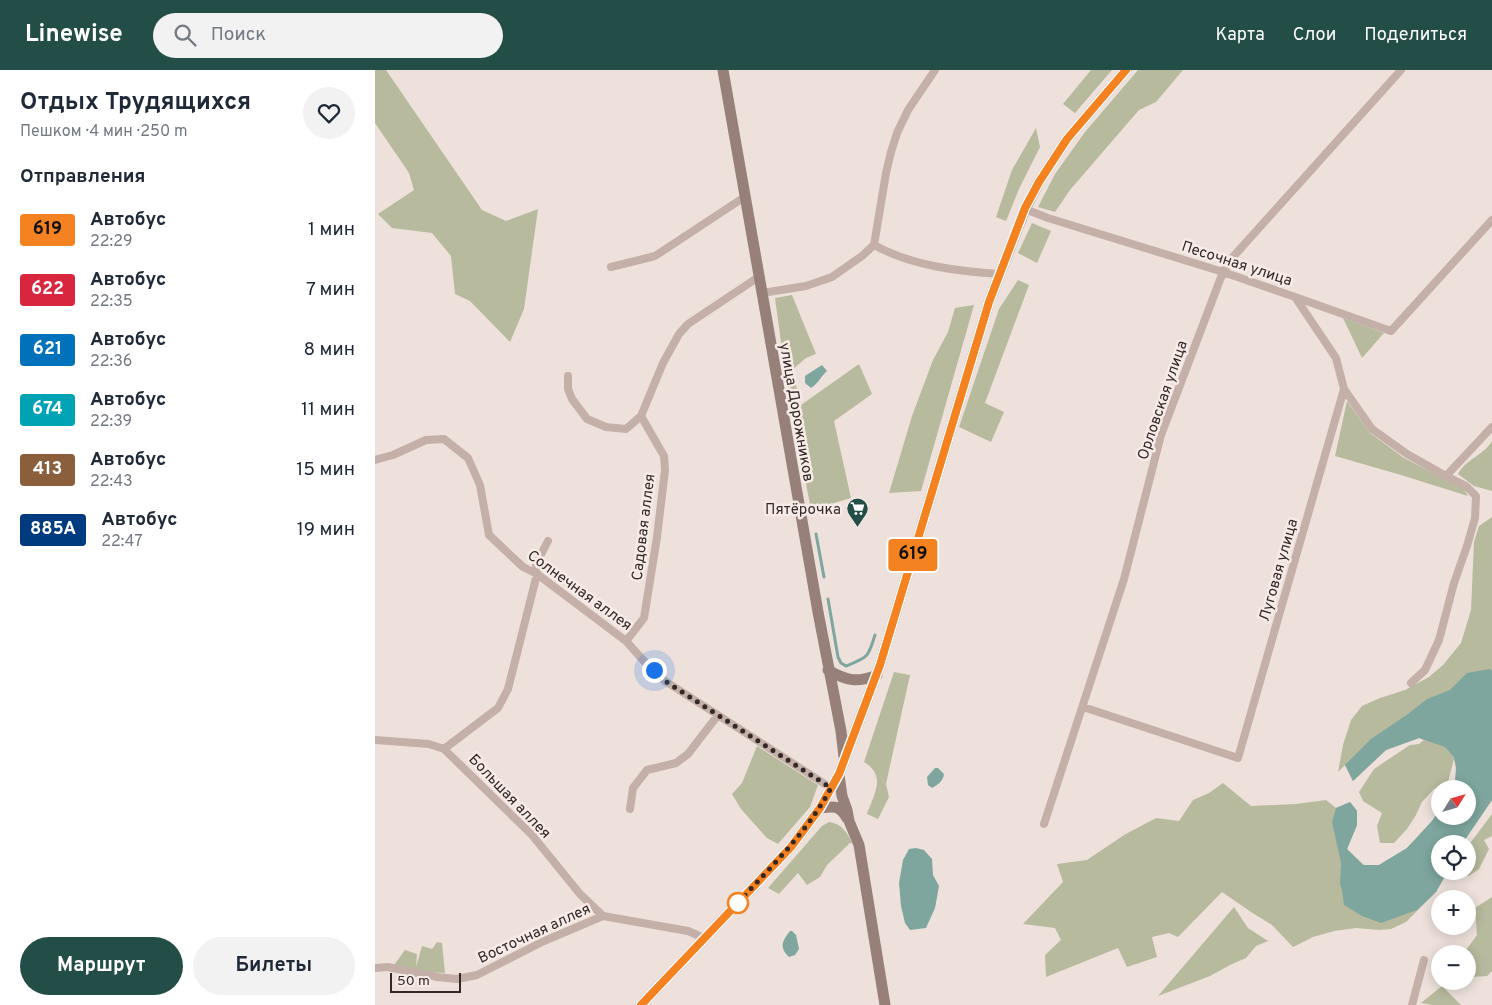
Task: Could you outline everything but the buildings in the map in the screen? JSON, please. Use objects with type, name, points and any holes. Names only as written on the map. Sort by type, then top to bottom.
[{"type":"main road","name":"улица Дорожников","points":[[723,70],[828,670],[841,731],[844,759]]},
{"type":"main road","points":[[641,1005],[791,847],[820,808],[839,774],[877,675],[989,302],[1025,208],[1039,182],[1067,139],[1126,70]]},
{"type":"main road","points":[[828,670],[841,678],[853,680],[865,680],[877,675]]},
{"type":"main road","points":[[839,774],[840,788],[849,821]]},
{"type":"main road","points":[[820,808],[834,806],[842,810],[859,845],[885,1005]]},
{"type":"street","points":[[762,293],[806,286],[832,277],[874,245],[886,173],[897,133],[908,110],[935,70]]},
{"type":"street","name":"Орловская улица","points":[[1044,824],[1124,579],[1161,435],[1223,272],[1239,251],[1401,70]]},
{"type":"street","points":[[611,267],[655,256],[746,196]]},
{"type":"street","name":"Песочная улица","points":[[1025,208],[1048,218],[1223,272],[1295,297],[1336,358],[1344,389],[1372,429],[1407,454],[1466,486],[1476,496],[1475,518],[1454,583],[1439,640],[1425,670],[1411,683]]},
{"type":"street","points":[[1295,297],[1391,331],[1492,220]]},
{"type":"street","points":[[874,245],[889,254],[906,259],[971,272],[999,274]]},
{"type":"street","points":[[569,376],[568,389],[572,399],[587,419],[606,427],[626,429],[641,416],[663,363],[679,334],[688,324],[759,276]]},
{"type":"street","name":"Луговая улица","points":[[1083,708],[1238,758],[1344,389]]},
{"type":"street","name":"Садовая аллея","points":[[626,641],[644,618],[665,470],[664,456],[641,416]]},
{"type":"street","points":[[1447,476],[1492,427]]},
{"type":"street","name":"Солнечная аллея","points":[[375,460],[393,455],[426,440],[444,439],[468,458],[480,485],[489,535],[523,567],[537,574],[626,641],[665,681],[831,788]]},
{"type":"street","points":[[375,740],[429,744],[444,749],[498,708],[508,689],[537,574],[536,564],[548,541]]},
{"type":"street","points":[[629,809],[633,788],[647,770],[676,763],[688,754],[717,714]]},
{"type":"street","name":"Большая аллея","points":[[444,749],[532,835],[580,894],[603,916]]},
{"type":"street","name":"Восточная аллея","points":[[375,968],[389,968],[457,979],[477,975],[544,941],[603,916],[688,931],[704,938]]},
{"type":"street","points":[[1412,1005],[1424,960]]},
{"type":"green space","points":[[375,70],[386,70],[482,210],[506,221],[538,209],[524,309],[510,342],[470,301],[455,294],[451,256],[432,233],[392,228],[378,214],[414,190],[409,173],[375,123]]},
{"type":"green space","points":[[1091,70],[1112,70],[1075,113],[1063,104]]},
{"type":"green space","points":[[1138,70],[1183,70],[1156,102],[1139,110],[1070,190],[1055,212],[1038,207],[1055,174],[1085,132]]},
{"type":"green space","points":[[1036,128],[1040,147],[1019,189],[1006,221],[996,217],[1012,170]]},
{"type":"green space","points":[[1032,223],[1051,231],[1037,263],[1018,253]]},
{"type":"green space","points":[[1018,280],[1029,285],[985,403],[1004,412],[991,442],[959,427],[999,309]]},
{"type":"green space","points":[[792,295],[816,354],[806,358],[792,370],[801,405],[859,364],[872,394],[834,421],[851,498],[811,510],[785,371],[775,298]]},
{"type":"green space","points":[[974,305],[921,491],[889,493],[912,416],[933,360],[948,332],[955,308]]},
{"type":"green space","points":[[1343,318],[1384,333],[1362,358]]},
{"type":"green space","points":[[1347,401],[1370,433],[1404,458],[1464,489],[1468,496],[1335,456]]},
{"type":"green space","points":[[1492,441],[1492,491],[1474,486],[1458,474],[1466,464],[1489,446]]},
{"type":"green space","points":[[1492,517],[1492,800],[1476,823],[1476,780],[1455,780],[1456,766],[1454,759],[1449,780],[1431,780],[1431,792],[1422,802],[1407,829],[1394,843],[1380,843],[1377,826],[1382,813],[1363,801],[1359,792],[1374,769],[1410,745],[1419,744],[1424,740],[1419,738],[1386,750],[1353,781],[1345,765],[1338,772],[1343,745],[1351,720],[1362,706],[1405,690],[1429,677],[1443,665],[1461,643],[1471,610],[1474,542],[1479,526]]},
{"type":"green space","points":[[894,672],[910,675],[886,784],[889,797],[878,819],[867,814],[877,786],[877,779],[871,767],[864,762]]},
{"type":"green space","points":[[757,746],[818,785],[810,807],[778,844],[767,838],[741,809],[732,794],[742,783]]},
{"type":"green space","points":[[1223,783],[1251,806],[1296,804],[1326,800],[1336,808],[1350,802],[1357,811],[1357,825],[1347,849],[1364,865],[1379,865],[1407,848],[1431,822],[1431,825],[1475,825],[1468,835],[1431,835],[1431,880],[1443,880],[1437,890],[1431,890],[1431,897],[1406,922],[1391,929],[1356,928],[1334,931],[1313,937],[1293,947],[1272,925],[1222,892],[1178,937],[1169,933],[1152,937],[1157,957],[1127,967],[1118,948],[1046,977],[1045,955],[1061,940],[1055,928],[1023,924],[1063,882],[1057,864],[1087,860],[1124,835],[1156,818],[1179,821],[1193,800],[1209,793]]},
{"type":"green space","points":[[1492,814],[1492,836],[1484,840],[1489,849],[1479,869],[1476,871],[1476,835]]},
{"type":"green space","points":[[829,822],[843,829],[852,843],[827,865],[820,877],[807,885],[798,873],[779,894],[768,888],[822,826]]},
{"type":"green space","points":[[1492,897],[1492,971],[1487,976],[1476,977],[1476,945],[1470,945],[1477,935],[1476,907]]},
{"type":"green space","points":[[1234,907],[1248,928],[1268,941],[1256,946],[1246,958],[1210,976],[1158,996]]},
{"type":"green space","points":[[437,942],[442,943],[445,973],[415,971],[394,965],[405,950],[417,954],[416,967],[422,946],[432,949]]},
{"type":"green space","points":[[1437,990],[1446,990],[1461,1005],[1433,1005],[1421,1003]]},
{"type":"water","points":[[822,365],[827,371],[811,388],[805,383],[805,376]]},
{"type":"water","points":[[1490,669],[1492,671],[1492,800],[1476,823],[1476,780],[1455,780],[1454,757],[1445,747],[1419,738],[1386,750],[1353,781],[1345,765],[1371,739],[1427,699],[1450,690],[1467,673]]},
{"type":"water","points":[[935,768],[938,768],[944,774],[943,779],[932,788],[928,785],[927,777]]},
{"type":"water","points":[[1350,802],[1357,811],[1357,825],[1347,849],[1363,865],[1379,865],[1407,848],[1431,822],[1431,825],[1475,825],[1468,835],[1431,835],[1431,880],[1443,880],[1437,890],[1431,890],[1431,897],[1417,910],[1381,923],[1362,916],[1344,905],[1340,884],[1341,863],[1332,822],[1336,808]]},
{"type":"water","points":[[909,849],[924,850],[932,859],[933,875],[939,886],[935,908],[926,928],[910,930],[905,923],[901,906],[899,883],[903,860]]},
{"type":"water","points":[[790,931],[796,935],[799,949],[795,955],[789,957],[784,951],[783,944]]},
{"type":"waterway","points":[[816,534],[824,577]]},
{"type":"waterway","points":[[828,599],[838,657],[841,663],[846,666],[866,656],[869,653],[875,635]]},
{"type":"bus line","name":"619","points":[[641,1005],[791,847],[820,808],[839,774],[877,675],[989,302],[1025,208],[1039,182],[1067,139],[1126,70]]},
{"type":"place","name":"Пятёрочка","points":[[857,528]]},
{"type":"route","points":[[654,670],[665,681],[831,788],[820,808],[791,847],[738,903]]}]
